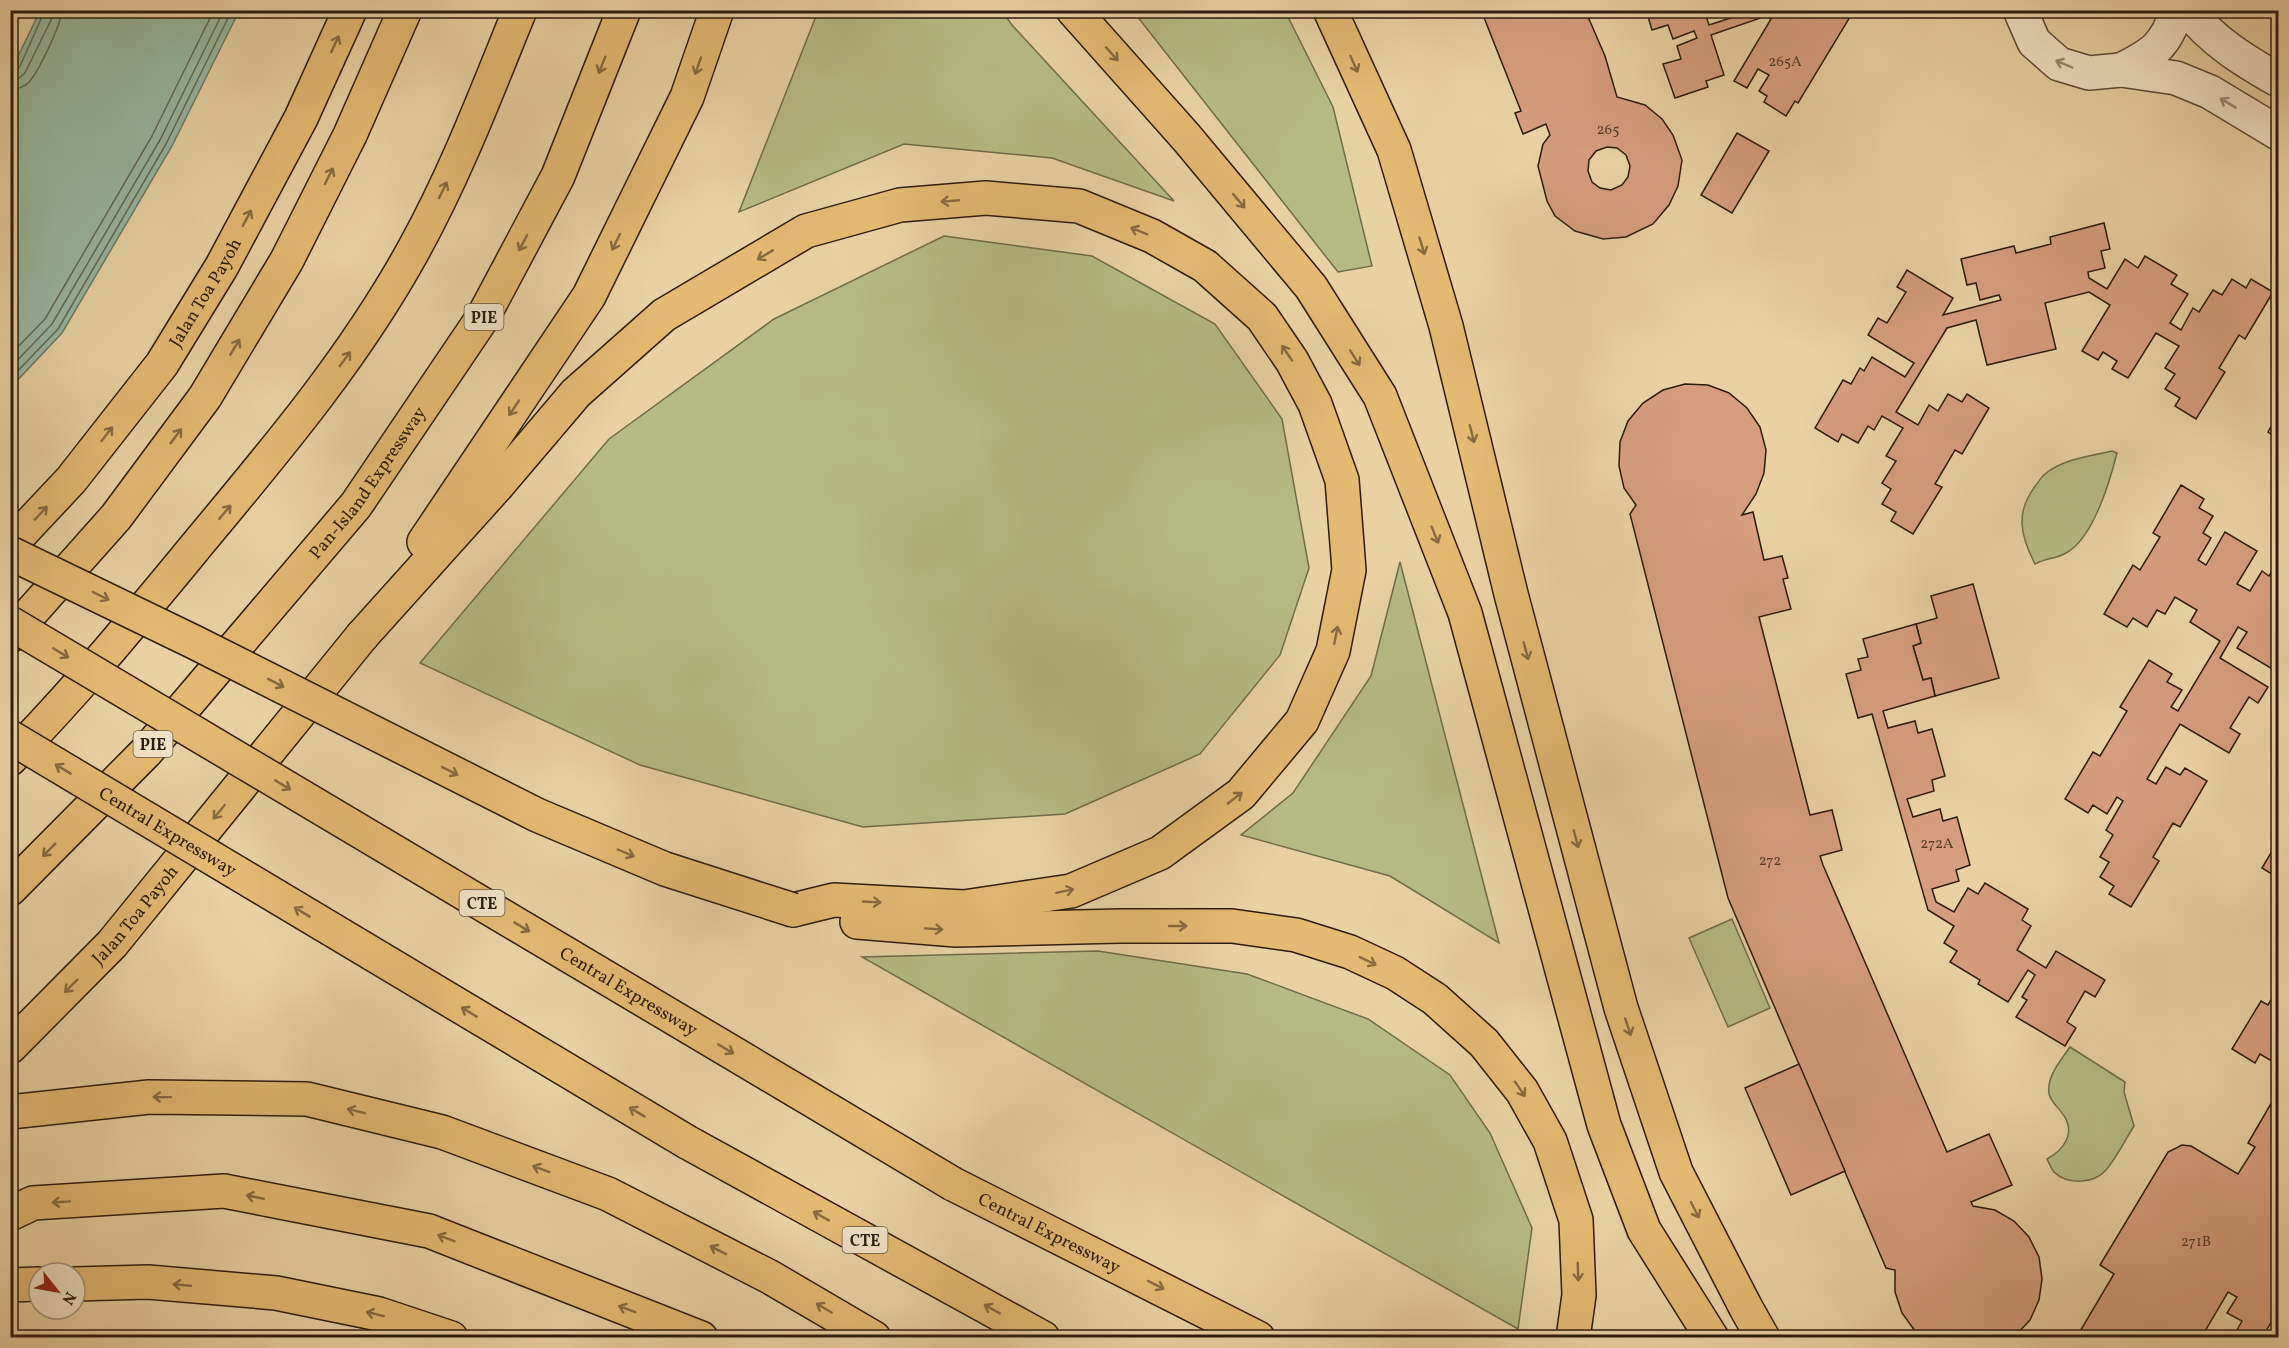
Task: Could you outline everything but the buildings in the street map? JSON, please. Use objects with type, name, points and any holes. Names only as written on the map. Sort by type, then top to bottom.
[{"type":"main road","name":"Jalan Toa Payoh","points":[[10,545],[71,480],[162,364],[222,266],[301,118],[350,10]]},
{"type":"main road","points":[[10,636],[116,517],[205,397],[286,260],[350,135],[405,10]]},
{"type":"main road","points":[[10,759],[52,716],[187,557],[271,456],[357,344],[414,249],[467,140],[520,10]]},
{"type":"main road","name":"Pan-Island Expressway","points":[[10,889],[146,752],[356,505],[483,317],[558,176],[624,10]]},
{"type":"main road","points":[[362,636],[589,296],[687,97],[717,10]]},
{"type":"main road","points":[[1072,10],[1186,137],[1311,287],[1380,396],[1465,613],[1604,1125],[1644,1230],[1712,1338]]},
{"type":"main road","points":[[1330,10],[1394,150],[1446,326],[1511,594],[1621,1008],[1676,1172],[1763,1338]]},
{"type":"main road","points":[[362,636],[576,393],[664,315],[806,231],[900,205],[986,198],[1079,206],[1152,236],[1204,266],[1262,317],[1292,361],[1315,404],[1342,480],[1349,570],[1333,651],[1302,722],[1241,794],[1160,853],[1071,891],[964,907],[834,900],[793,910]]},
{"type":"main road","points":[[10,552],[537,815],[665,869],[793,910],[866,924],[956,930],[1232,926],[1296,935],[1350,952],[1395,973],[1435,999],[1484,1044],[1522,1091],[1550,1142],[1575,1220],[1579,1295],[1573,1338]]},
{"type":"main road","name":"Central Expressway","points":[[10,623],[953,1184],[1258,1338]]},
{"type":"main road","name":"Jalan Toa Payoh","points":[[10,1047],[112,944],[362,636]]},
{"type":"main road","name":"Central Expressway","points":[[10,737],[687,1143],[1043,1338]]},
{"type":"main road","points":[[10,1112],[149,1097],[307,1099],[442,1132],[608,1194],[770,1277],[874,1338]]},
{"type":"main road","points":[[10,1214],[33,1203],[224,1191],[429,1231],[701,1338]]},
{"type":"main road","points":[[87,1284],[148,1282],[276,1293],[379,1314],[451,1338]]},
{"type":"main road","points":[[10,1285],[27,1284]]},
{"type":"street","points":[[2020,10],[2034,42],[2059,64],[2090,73],[2121,70],[2176,78],[2210,92],[2278,133]]},
{"type":"street","points":[[2121,70],[2150,56],[2171,32],[2178,10]]},
{"type":"street","points":[[2188,10],[2202,29],[2237,56],[2278,80]]},
{"type":"green space","points":[[818,11],[1002,11],[1012,25],[1174,201],[1052,158],[904,144],[739,212]]},
{"type":"green space","points":[[1133,11],[1285,11],[1333,107],[1372,266],[1338,272]]},
{"type":"green space","points":[[944,236],[1092,256],[1215,324],[1282,419],[1309,568],[1280,655],[1200,754],[1065,814],[863,827],[640,765],[420,663],[609,439],[774,319]]},
{"type":"green space","points":[[2112,451],[2117,453],[2110,478],[2099,508],[2084,535],[2076,546],[2066,553],[2035,564],[2026,543],[2022,524],[2022,514],[2029,495],[2044,475],[2052,469],[2077,459]]},
{"type":"green space","points":[[1400,562],[1499,943],[1390,876],[1241,835],[1293,793],[1371,676]]},
{"type":"green space","points":[[1732,919],[1770,1008],[1728,1027],[1689,938]]},
{"type":"green space","points":[[1098,951],[1247,974],[1368,1019],[1450,1075],[1490,1133],[1532,1228],[1518,1329],[862,957]]},
{"type":"green space","points":[[2070,1047],[2125,1082],[2124,1092],[2134,1126],[2106,1170],[2095,1178],[2080,1181],[2059,1176],[2047,1159],[2059,1151],[2068,1134],[2066,1120],[2051,1100],[2049,1088],[2055,1069]]},
{"type":"water","points":[[40,11],[239,11],[172,146],[62,333],[11,387],[11,71]]}]
